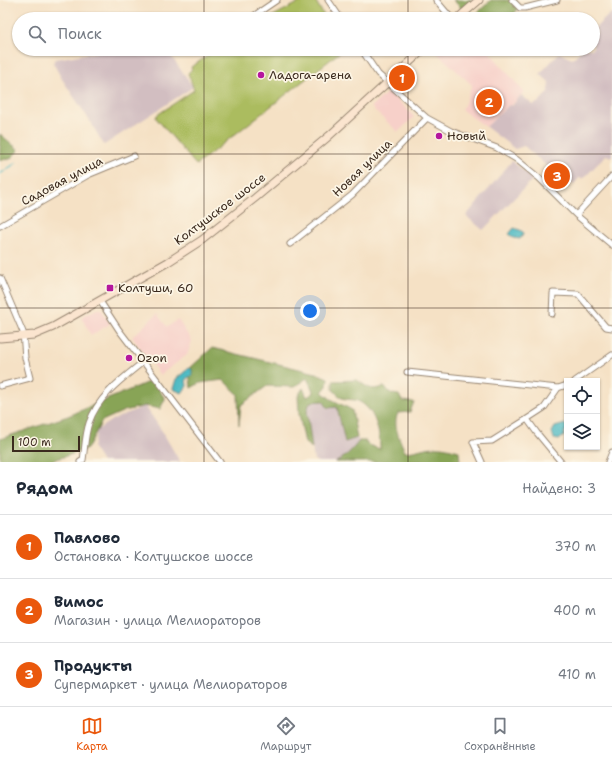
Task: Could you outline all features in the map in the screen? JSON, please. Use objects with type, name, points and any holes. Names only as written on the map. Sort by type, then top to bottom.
[{"type":"main road","points":[[465,12],[479,0]]},
{"type":"main road","name":"Колтушское шоссе","points":[[0,338],[23,337],[44,332],[168,262],[207,236],[294,166],[416,56]]},
{"type":"street","points":[[259,12],[277,0]]},
{"type":"street","points":[[328,0],[336,12]]},
{"type":"street","points":[[436,0],[446,12]]},
{"type":"street","points":[[512,0],[520,8],[557,0]]},
{"type":"street","points":[[366,56],[378,74],[427,118],[451,131],[507,153],[538,178],[576,215],[612,245]]},
{"type":"street","name":"Новая улица","points":[[290,244],[352,195],[427,118]]},
{"type":"street","name":"Садовая улица","points":[[0,226],[88,175],[134,156]]},
{"type":"street","points":[[576,215],[612,176]]},
{"type":"street","points":[[0,278],[23,332],[25,358],[30,378],[0,386]]},
{"type":"street","points":[[552,314],[553,293],[578,294],[601,322],[606,327],[612,328]]},
{"type":"street","points":[[100,301],[119,330],[220,462]]},
{"type":"street","points":[[579,378],[612,355]]},
{"type":"street","points":[[82,461],[89,424],[99,403],[107,392],[143,362]]},
{"type":"street","points":[[407,372],[558,388],[564,386]]},
{"type":"street","points":[[482,462],[473,442],[492,441],[527,419],[544,408],[558,388]]},
{"type":"street","points":[[527,419],[562,462]]},
{"type":"street","points":[[608,462],[612,452]]},
{"type":"shaded area","points":[[612,12],[612,157],[606,155],[583,179],[580,177],[574,184],[562,175],[559,179],[524,146],[515,149],[486,127],[509,105],[512,106],[521,95],[533,105],[539,102],[548,92],[549,82],[540,74],[556,56],[566,56],[572,59],[575,56],[600,56],[600,23]]},
{"type":"shaded area","points":[[73,56],[171,56],[193,87],[104,145],[62,79],[53,63],[55,59]]},
{"type":"shaded area","points":[[440,56],[493,56],[524,92],[511,106],[509,105],[486,127],[462,110],[472,85]]},
{"type":"shaded area","points":[[389,91],[414,117],[398,132],[371,107]]},
{"type":"shaded area","points":[[512,161],[533,179],[483,230],[466,216]]},
{"type":"shaded area","points":[[97,309],[101,309],[110,324],[91,335],[81,317]]},
{"type":"shaded area","points":[[157,314],[167,327],[178,320],[192,341],[187,355],[160,375],[132,337]]},
{"type":"shaded area","points":[[323,401],[337,407],[345,442],[357,438],[359,441],[351,452],[336,462],[318,462],[314,460],[307,411],[310,402]]},
{"type":"shaded area","points":[[145,406],[180,462],[102,462],[93,448],[97,430],[112,420]]},
{"type":"green space","points":[[304,0],[315,0],[322,12],[281,12]]},
{"type":"green space","points":[[453,0],[472,0],[462,9]]},
{"type":"green space","points":[[491,0],[516,0],[517,9],[516,12],[478,12]]},
{"type":"green space","points":[[208,56],[335,56],[196,165],[156,118],[157,115],[194,90],[188,73],[192,69],[191,67]]},
{"type":"green space","points":[[0,134],[19,150],[10,159],[0,160]]},
{"type":"green space","points":[[212,348],[316,373],[328,378],[327,386],[322,392],[331,399],[352,410],[357,438],[345,442],[337,407],[328,408],[323,401],[310,402],[307,411],[312,448],[305,443],[299,414],[298,396],[303,388],[307,397],[314,393],[307,378],[294,387],[267,386],[241,405],[239,425],[238,394],[223,380],[200,383],[191,388],[189,369]]},
{"type":"green space","points":[[153,380],[165,399],[160,409],[145,406],[124,411],[102,421],[87,449],[48,462],[0,462],[0,439],[68,416]]},
{"type":"green space","points":[[357,380],[372,389],[384,387],[392,394],[399,395],[402,401],[414,402],[410,412],[398,413],[396,418],[397,432],[405,452],[430,447],[443,447],[459,451],[460,461],[336,462],[349,453],[359,441],[366,441],[368,445],[380,449],[378,428],[369,409],[358,401],[342,398],[333,390],[333,381]]},
{"type":"water","points":[[514,228],[524,233],[520,239],[514,238],[509,234]]},
{"type":"water","points":[[189,368],[192,369],[192,375],[186,379],[187,386],[182,393],[173,389],[176,379]]},
{"type":"water","points":[[564,424],[564,436],[559,440],[554,439],[552,432],[555,427]]},
{"type":"waterway","points":[[0,174],[16,163]]},
{"type":"place","name":"Ладога-арена","points":[[261,75]]},
{"type":"place","name":"Павлово","points":[[402,78]]},
{"type":"place","name":"Вимос","points":[[489,102]]},
{"type":"place","name":"Новый","points":[[439,136]]},
{"type":"place","name":"Продукты","points":[[557,176]]},
{"type":"place","name":"Колтуши, 60","points":[[110,288]]},
{"type":"place","name":"Ozon","points":[[129,358]]}]
